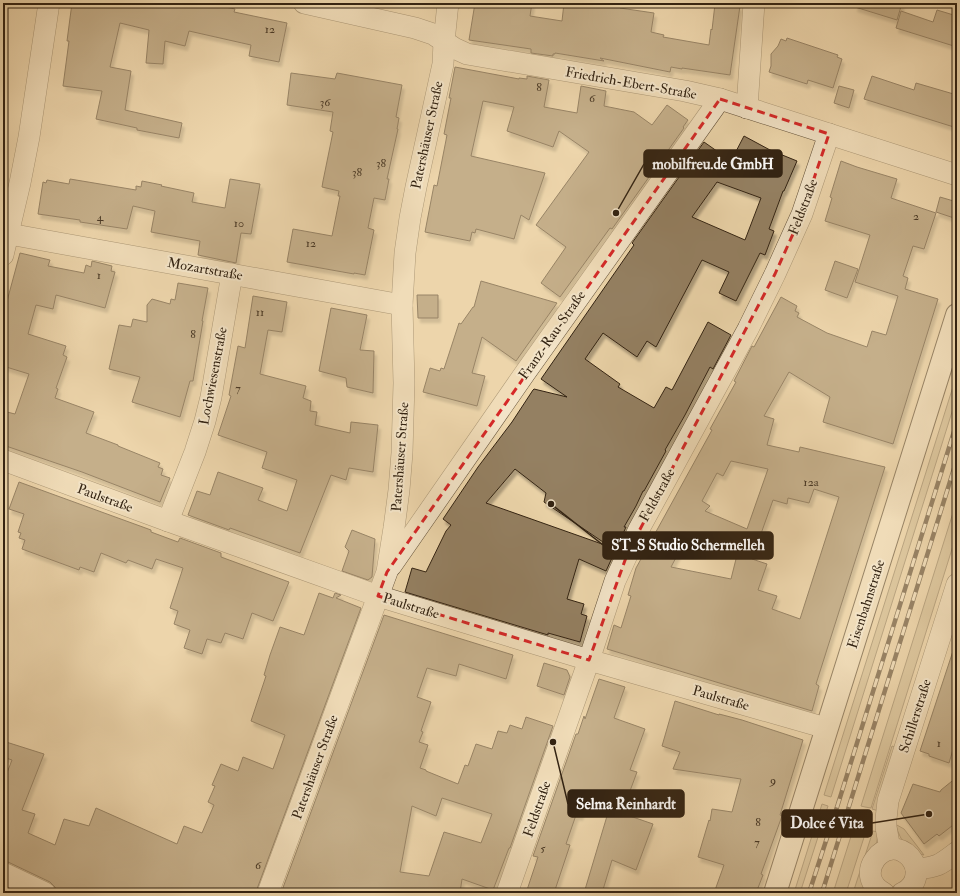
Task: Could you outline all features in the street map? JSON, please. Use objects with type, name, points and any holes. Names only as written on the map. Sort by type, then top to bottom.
[{"type":"street","points":[[3,255],[29,137],[49,3]]},
{"type":"street","name":"Friedrich-Ebert-Straße","points":[[304,3],[415,28],[433,34],[466,54],[686,91],[720,99],[957,175]]},
{"type":"street","name":"Patershäuser Straße","points":[[268,893],[387,572],[399,490],[402,453],[404,383],[402,305],[403,276],[410,218],[417,179],[442,64],[448,3]]},
{"type":"street","points":[[747,108],[754,3]]},
{"type":"street","name":"Franz-Rau-Straße","points":[[387,572],[525,373],[720,99]]},
{"type":"street","name":"Feldstraße","points":[[507,893],[589,660],[615,581],[650,508],[748,329],[775,274],[802,214],[829,134]]},
{"type":"street","name":"Mozartstraße","points":[[8,234],[402,305]]},
{"type":"street","name":"Lochwiesenstraße","points":[[168,521],[195,452],[205,421],[211,397],[232,274]]},
{"type":"street","name":"Eisenbahnstraße","points":[[775,893],[957,315]]},
{"type":"street","name":"Paulstraße","points":[[3,460],[378,596],[589,660],[826,728]]},
{"type":"street","name":"Schillerstraße","points":[[890,849],[886,827],[888,801],[957,584]]},
{"type":"street","points":[[875,889],[871,874],[871,867],[874,860],[879,854],[890,849],[899,850],[906,853],[913,860],[916,869],[916,876],[913,884],[902,893]]},
{"type":"street","points":[[916,869],[937,866],[957,852]]},
{"type":"street","points":[[3,873],[45,893]]},
{"type":"highlighted area","points":[[720,99],[829,134],[802,214],[775,274],[628,552],[589,660],[378,596],[387,572]]},
{"type":"shaded area","points":[[957,374],[957,396],[831,797],[824,795]]},
{"type":"shaded area","points":[[957,500],[957,533],[871,808],[861,806]]},
{"type":"shaded area","points":[[892,746],[899,748],[879,811],[872,809]]},
{"type":"shaded area","points":[[822,804],[828,806],[800,893],[794,893]]},
{"type":"shaded area","points":[[857,816],[862,817],[868,825],[846,893],[833,893],[853,830],[857,831],[860,823],[855,822]]},
{"type":"shaded area","points":[[895,824],[904,829],[924,855],[909,847],[902,840]]},
{"type":"shaded area","points":[[873,831],[878,832],[876,849],[864,893],[853,893]]},
{"type":"building","points":[[72,3],[207,3],[235,9],[234,12],[287,23],[279,62],[249,56],[251,45],[189,31],[185,46],[165,41],[163,64],[146,63],[149,30],[120,23],[110,67],[131,71],[125,110],[182,123],[179,138],[137,130],[137,128],[96,119],[102,91],[63,86]]},
{"type":"building","points":[[475,3],[532,3],[530,16],[562,21],[564,3],[600,3],[621,6],[620,8],[654,13],[651,32],[664,35],[663,37],[709,45],[715,4],[740,6],[730,75],[671,67],[670,72],[600,58],[604,61],[555,53],[553,56],[531,53],[531,49],[469,40]]},
{"type":"building","points":[[856,3],[902,3],[897,20],[855,7]]},
{"type":"building","points":[[937,10],[957,16],[957,47],[896,28],[901,11],[933,22]]},
{"type":"building","points":[[787,38],[838,55],[837,57],[842,59],[833,88],[808,80],[807,84],[769,72],[771,66],[771,54],[778,46],[781,39],[786,41]]},
{"type":"building","points":[[455,67],[519,79],[527,79],[527,76],[549,80],[544,107],[577,113],[581,86],[606,91],[604,106],[634,112],[652,125],[667,105],[688,120],[683,127],[684,128],[612,229],[610,228],[560,297],[541,283],[566,247],[536,225],[589,152],[559,131],[553,147],[507,131],[514,107],[483,101],[471,156],[545,173],[529,220],[521,215],[514,239],[476,229],[475,233],[472,232],[470,241],[425,232],[434,185],[437,186],[447,135],[444,134]]},
{"type":"building","points":[[291,73],[335,79],[337,73],[402,85],[396,117],[399,118],[398,129],[387,179],[389,179],[385,200],[374,198],[368,228],[374,230],[365,275],[287,262],[293,229],[332,236],[340,196],[338,196],[339,191],[322,187],[333,132],[330,131],[333,112],[287,105]]},
{"type":"building","points":[[872,76],[914,90],[916,83],[957,95],[957,128],[864,99]]},
{"type":"building","points":[[839,86],[854,90],[849,108],[834,103]]},
{"type":"building","points":[[744,136],[770,150],[797,161],[783,191],[769,229],[774,231],[765,255],[760,253],[736,301],[719,293],[729,272],[702,260],[656,347],[647,341],[637,357],[603,333],[585,359],[620,384],[618,387],[654,408],[666,387],[672,390],[708,322],[731,335],[713,369],[710,367],[665,450],[666,451],[643,491],[624,527],[626,527],[606,571],[579,559],[567,599],[584,604],[581,614],[587,616],[580,642],[548,633],[548,635],[405,592],[412,568],[426,572],[446,531],[451,525],[443,519],[533,390],[567,397],[541,379],[634,245],[632,243],[704,142],[731,161]],"holes":[[[717,182],[761,198],[745,240],[692,217]],[[515,469],[546,493],[544,502],[603,542],[602,544],[486,503]]]},
{"type":"building","points":[[841,161],[897,179],[891,198],[936,213],[924,249],[913,246],[903,276],[908,278],[905,289],[938,299],[893,444],[823,422],[830,397],[789,372],[764,416],[774,419],[767,445],[799,452],[800,447],[885,467],[816,684],[819,686],[812,711],[607,649],[614,625],[621,628],[631,596],[628,595],[636,568],[712,430],[710,429],[736,382],[734,381],[752,346],[754,347],[781,297],[797,306],[795,311],[799,313],[797,317],[827,333],[867,347],[872,331],[886,335],[898,296],[855,282],[870,235],[825,221],[832,198],[830,197]],"holes":[[[731,461],[768,469],[747,529],[705,511],[710,506],[702,501],[717,473],[723,476]],[[814,489],[839,497],[800,619],[772,609],[777,596],[758,590],[767,564],[752,559],[773,500],[787,504],[788,498],[809,503]],[[688,535],[738,551],[731,579],[671,567]]]},
{"type":"building","points":[[70,179],[136,190],[136,186],[141,187],[142,181],[194,193],[192,202],[225,208],[230,179],[260,184],[251,234],[241,233],[236,263],[198,255],[200,241],[151,232],[155,211],[133,206],[127,229],[38,214],[43,182],[46,183],[47,180],[69,184]]},
{"type":"building","points":[[940,197],[957,202],[957,219],[936,212]]},
{"type":"building","points":[[20,253],[50,260],[48,266],[84,273],[86,265],[91,267],[92,261],[112,266],[111,271],[115,272],[105,308],[56,295],[53,309],[36,305],[28,334],[66,346],[63,355],[67,357],[56,388],[58,389],[55,398],[94,412],[86,433],[160,463],[158,467],[163,469],[161,475],[170,478],[160,502],[82,472],[3,445],[3,411],[15,414],[29,374],[3,366],[3,316]]},
{"type":"building","points":[[835,261],[858,269],[847,298],[825,290]]},
{"type":"building","points":[[481,281],[557,303],[516,361],[482,337],[472,373],[485,376],[477,406],[423,392],[430,368],[440,371],[441,368],[444,369],[459,323],[461,324],[474,307]]},
{"type":"building","points":[[178,283],[208,288],[193,381],[190,381],[180,417],[132,402],[140,377],[109,369],[119,325],[131,327],[133,319],[147,322],[147,305],[152,299],[170,304],[171,299],[175,300]]},
{"type":"building","points":[[417,295],[438,295],[438,318],[418,318]]},
{"type":"building","points":[[253,296],[287,302],[282,332],[268,330],[260,374],[306,386],[303,398],[311,401],[310,411],[317,412],[315,425],[350,433],[351,422],[378,425],[373,472],[349,468],[346,480],[331,475],[300,553],[188,515],[197,491],[210,495],[218,472],[263,488],[258,500],[287,511],[297,480],[262,468],[267,452],[218,435],[231,396],[229,395],[238,346],[245,348]]},
{"type":"building","points":[[331,308],[367,315],[360,350],[374,351],[373,393],[347,387],[346,378],[319,371]]},
{"type":"building","points":[[19,482],[151,530],[151,532],[178,542],[180,538],[221,553],[221,557],[289,582],[273,621],[252,613],[243,639],[225,633],[221,643],[207,639],[202,654],[184,648],[190,630],[174,624],[178,611],[170,608],[183,568],[156,559],[152,569],[128,560],[126,563],[101,553],[94,572],[80,567],[79,570],[22,549],[25,540],[19,538],[21,533],[18,532],[24,514],[9,509]]},
{"type":"building","points":[[352,530],[375,539],[372,577],[368,580],[342,571],[349,551],[345,547]]},
{"type":"building","points":[[319,593],[333,598],[335,593],[341,595],[336,598],[361,608],[256,893],[57,893],[55,887],[50,882],[3,861],[3,783],[12,760],[3,757],[3,741],[44,754],[22,810],[35,814],[28,833],[55,845],[64,819],[89,826],[96,808],[177,844],[184,826],[202,833],[214,805],[208,802],[215,786],[212,785],[221,764],[238,771],[243,757],[273,769],[285,735],[251,721],[266,676],[264,675],[270,655],[280,627],[304,635]]},
{"type":"building","points":[[384,615],[513,655],[506,679],[459,664],[456,676],[427,668],[417,697],[431,702],[421,731],[423,732],[419,742],[428,745],[420,768],[458,784],[465,765],[468,766],[476,744],[492,749],[498,731],[507,733],[510,725],[522,729],[526,717],[553,726],[510,848],[493,890],[462,879],[460,893],[281,893]],"holes":[[[442,798],[492,814],[481,843],[444,832],[429,876],[400,872],[412,806],[436,816]]]},
{"type":"building","points":[[954,648],[957,648],[957,736],[949,763],[920,751]]},
{"type":"building","points":[[544,663],[567,670],[570,677],[564,695],[537,686]]},
{"type":"building","points":[[599,679],[625,687],[614,718],[645,729],[630,770],[637,772],[624,814],[653,824],[636,870],[612,860],[602,893],[584,893],[610,806],[586,799],[580,816],[576,815],[566,844],[570,845],[554,893],[526,893],[538,857],[533,856],[576,734],[578,734],[584,716],[585,719]]},
{"type":"building","points":[[675,701],[719,715],[742,720],[803,740],[780,815],[782,816],[761,874],[763,875],[756,893],[714,893],[724,865],[698,857],[709,820],[710,821],[712,809],[732,812],[741,779],[673,769],[680,752],[662,746]]},
{"type":"building","points":[[957,777],[957,822],[939,836],[937,834],[924,844],[901,813],[913,784],[940,792]]},
{"type":"building","points":[[3,886],[17,893],[3,893]]},
{"type":"railway","points":[[809,893],[957,422]]},
{"type":"railway","points":[[822,893],[957,459]]},
{"type":"place","name":"mobilfreu.de GmbH","points":[[616,213]]},
{"type":"place","name":"ST_S Studio Schermelleh","points":[[551,504]]},
{"type":"place","name":"Selma Reinhardt","points":[[553,742]]},
{"type":"place","name":"Dolce é Vita","points":[[929,814]]}]
